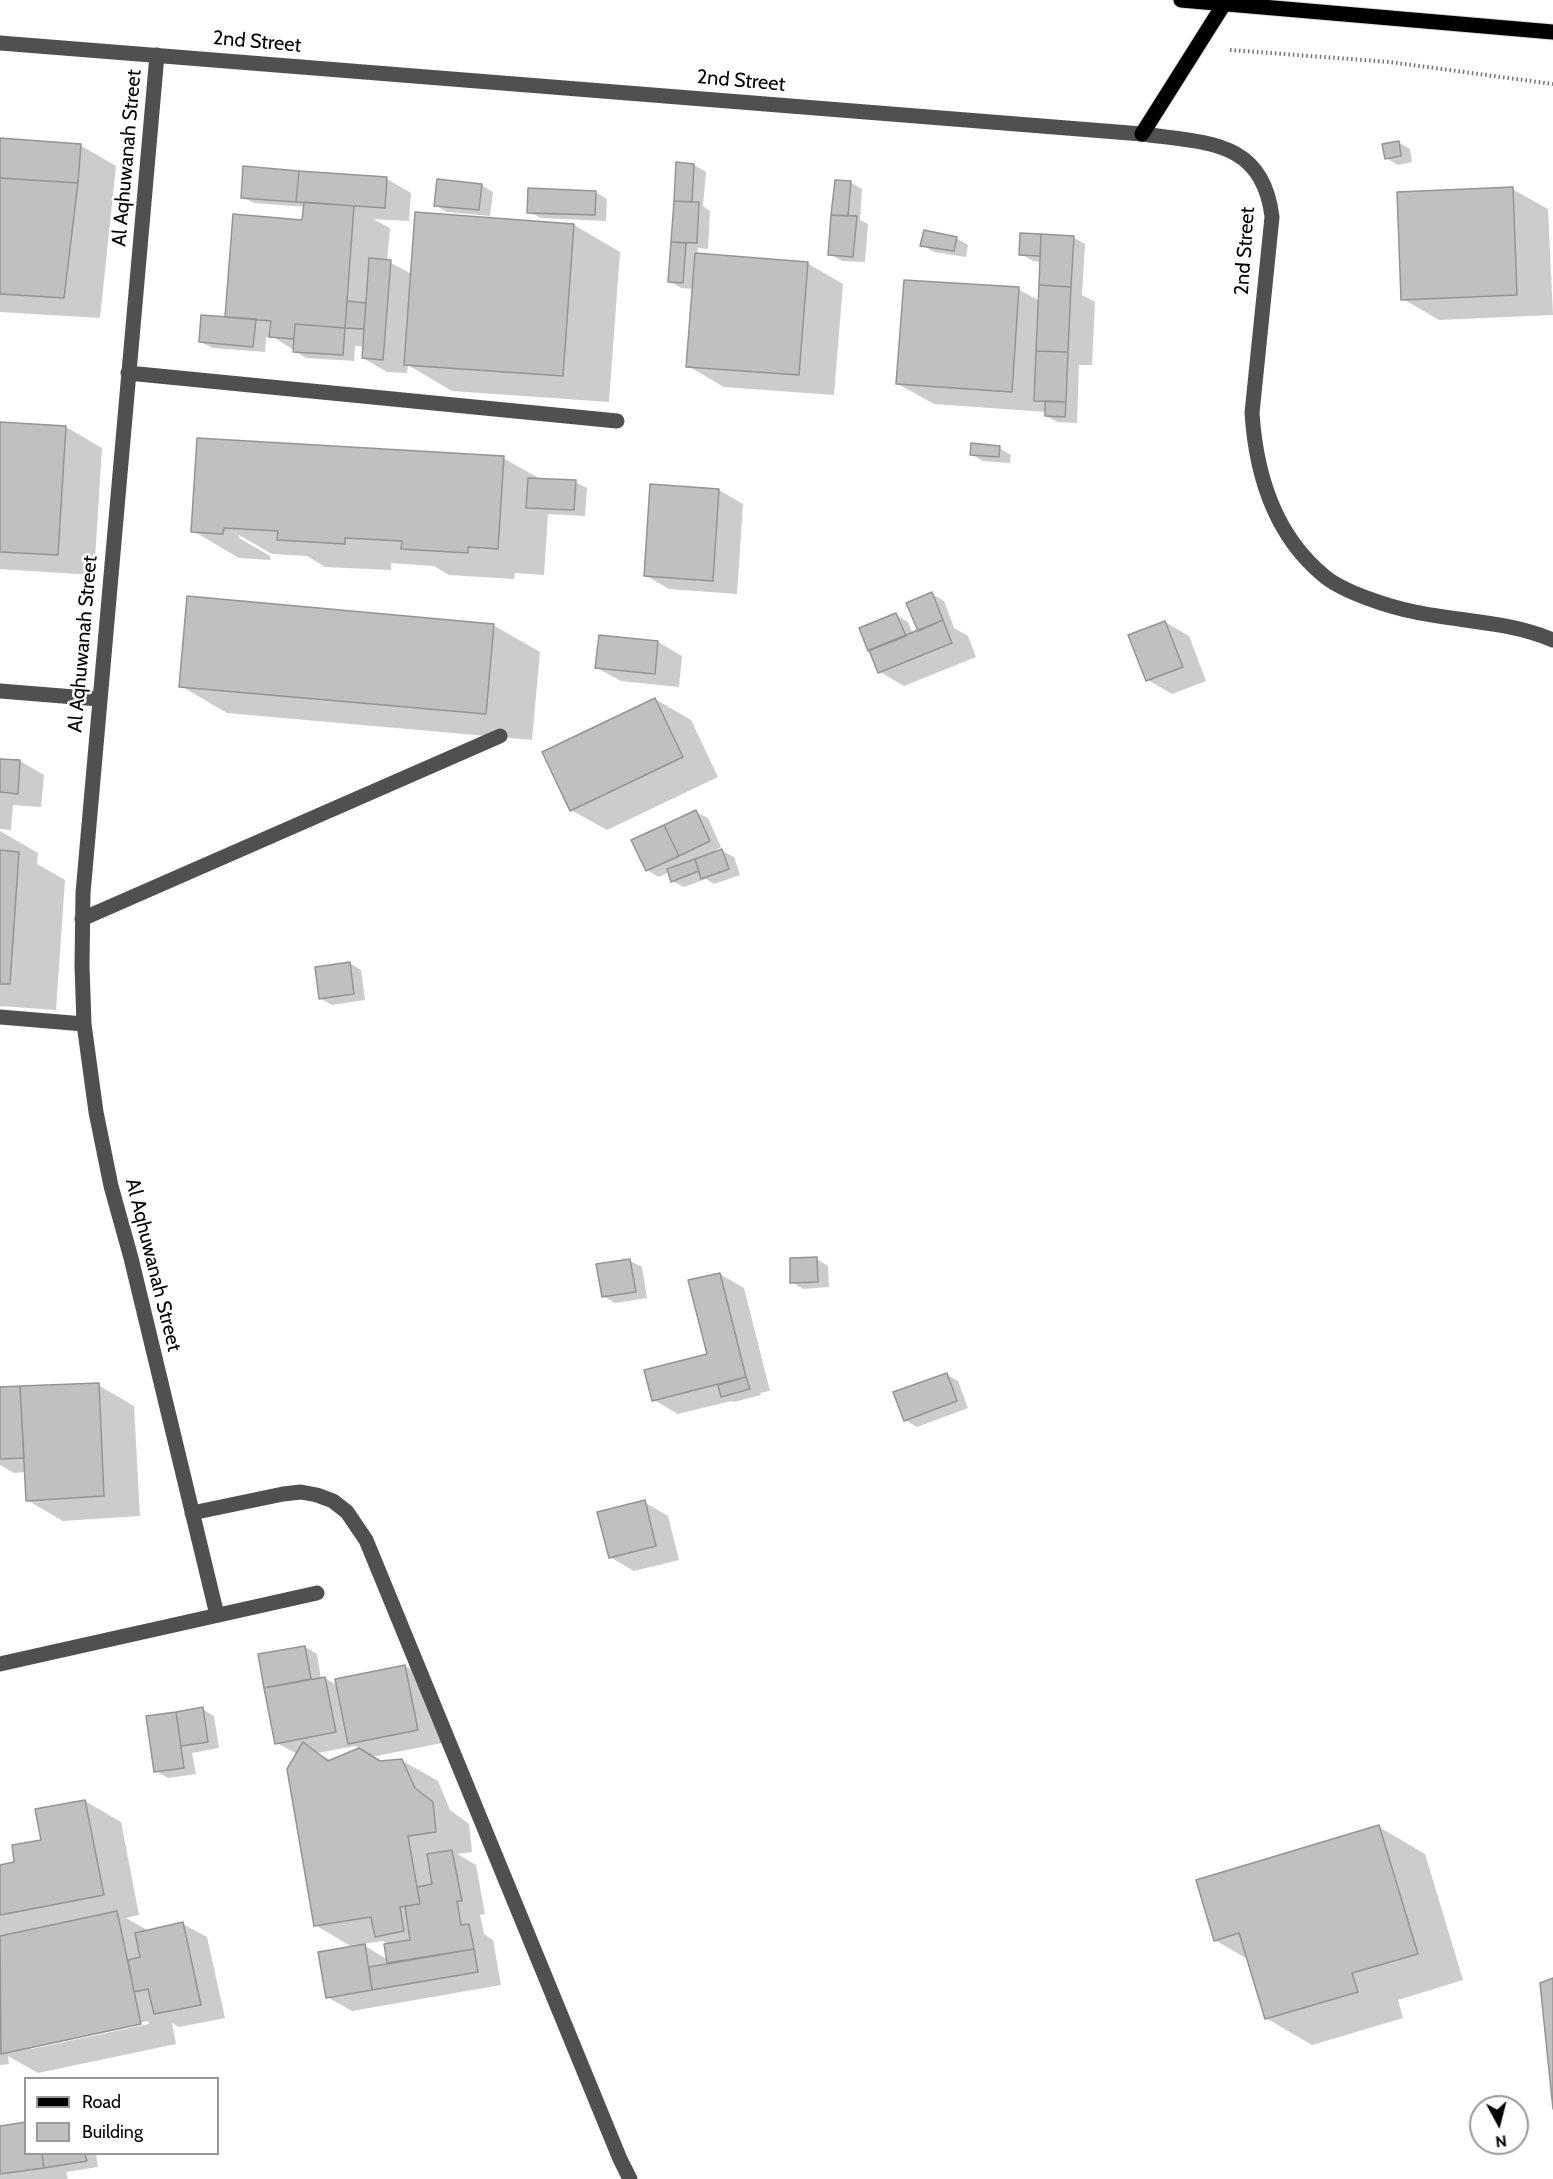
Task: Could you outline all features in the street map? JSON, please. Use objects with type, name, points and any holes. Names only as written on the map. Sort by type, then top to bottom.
[{"type":"main road","points":[[1181,0],[1553,32]]},
{"type":"main road","points":[[1142,134],[1224,4]]},
{"type":"street","name":"2nd Street","points":[[0,43],[1142,134],[1221,146],[1238,154],[1253,166],[1264,182],[1270,199],[1272,218],[1252,413],[1254,446],[1261,477],[1285,531],[1303,556],[1324,577],[1352,592],[1414,612],[1508,625],[1553,640]]},
{"type":"street","name":"Al Aqhuwanah Street","points":[[157,55],[99,699],[82,919],[84,1024],[96,1112],[111,1186],[131,1258],[217,1615]]},
{"type":"street","points":[[128,373],[616,421]]},
{"type":"street","points":[[0,691],[99,699]]},
{"type":"street","points":[[82,919],[500,736]]},
{"type":"street","points":[[0,1017],[84,1024]]},
{"type":"street","points":[[192,1513],[301,1492],[333,1501],[357,1525],[370,1548],[630,2179]]},
{"type":"street","points":[[0,1664],[317,1593]]},
{"type":"path","points":[[1197,47],[1390,63],[1553,84]]},
{"type":"building","points":[[0,138],[81,144],[78,183],[0,178]]},
{"type":"building","points":[[1399,141],[1401,156],[1385,159],[1382,144]]},
{"type":"building","points":[[676,162],[694,164],[692,202],[674,201]]},
{"type":"building","points":[[243,166],[299,171],[296,202],[241,198]]},
{"type":"building","points":[[299,171],[387,177],[385,208],[296,202]]},
{"type":"building","points":[[0,178],[78,183],[64,298],[0,294]]},
{"type":"building","points":[[437,179],[482,184],[479,210],[434,206]]},
{"type":"building","points":[[835,180],[851,181],[848,216],[831,215]]},
{"type":"building","points":[[1513,187],[1517,295],[1401,300],[1397,192]]},
{"type":"building","points":[[528,188],[596,191],[595,215],[527,213]]},
{"type":"building","points":[[674,201],[699,202],[697,243],[671,242]]},
{"type":"building","points":[[304,202],[354,206],[345,328],[295,324],[294,339],[269,337],[271,321],[225,317],[233,214],[302,220]]},
{"type":"building","points":[[415,212],[574,224],[563,376],[404,365]]},
{"type":"building","points":[[831,215],[857,216],[853,257],[828,255]]},
{"type":"building","points":[[924,230],[957,237],[954,251],[920,246]]},
{"type":"building","points":[[1020,233],[1041,234],[1040,256],[1019,255]]},
{"type":"building","points":[[1041,234],[1074,236],[1071,287],[1039,285]]},
{"type":"building","points":[[671,242],[686,243],[683,283],[668,282]]},
{"type":"building","points":[[695,253],[808,262],[799,375],[686,367]]},
{"type":"building","points":[[369,258],[391,260],[383,360],[362,358]]},
{"type":"building","points":[[904,280],[1019,287],[1012,392],[896,384]]},
{"type":"building","points":[[1039,285],[1071,287],[1068,352],[1036,351]]},
{"type":"building","points":[[347,301],[366,303],[364,329],[345,328]]},
{"type":"building","points":[[201,315],[256,319],[253,347],[199,342]]},
{"type":"building","points":[[295,324],[345,328],[343,355],[293,352]]},
{"type":"building","points":[[1036,351],[1068,352],[1066,402],[1034,401]]},
{"type":"building","points":[[1045,401],[1066,402],[1065,417],[1045,416]]},
{"type":"building","points":[[0,422],[66,426],[58,555],[0,552]]},
{"type":"building","points":[[197,438],[504,456],[498,549],[468,547],[468,553],[401,549],[402,541],[345,538],[345,544],[277,540],[278,531],[224,528],[223,534],[191,532]]},
{"type":"building","points":[[971,443],[1000,446],[999,457],[970,455]]},
{"type":"building","points":[[528,478],[576,480],[574,510],[526,508]]},
{"type":"building","points":[[650,484],[719,489],[713,581],[644,576]]},
{"type":"building","points":[[932,592],[943,620],[918,631],[906,603]]},
{"type":"building","points":[[187,596],[494,624],[486,714],[179,687]]},
{"type":"building","points":[[896,613],[906,636],[868,651],[859,628]]},
{"type":"building","points":[[943,620],[952,643],[878,673],[869,650]]},
{"type":"building","points":[[1165,621],[1183,667],[1146,681],[1128,635]]},
{"type":"building","points":[[599,635],[658,641],[655,674],[595,668]]},
{"type":"building","points":[[655,698],[683,757],[570,811],[542,752]]},
{"type":"building","points":[[0,759],[20,760],[18,794],[0,792]]},
{"type":"building","points":[[696,810],[710,841],[679,856],[664,825]]},
{"type":"building","points":[[664,825],[679,856],[646,871],[631,840]]},
{"type":"building","points":[[722,849],[729,869],[701,879],[695,859]]},
{"type":"building","points":[[0,850],[19,852],[10,984],[0,984]]},
{"type":"building","points":[[695,859],[699,871],[671,882],[667,869]]},
{"type":"building","points":[[350,962],[354,994],[319,999],[315,967]]},
{"type":"building","points":[[817,1257],[818,1282],[790,1283],[790,1258]]},
{"type":"building","points":[[630,1259],[636,1292],[602,1297],[596,1264]]},
{"type":"building","points":[[720,1273],[746,1377],[652,1401],[644,1370],[707,1354],[688,1280]]},
{"type":"building","points":[[947,1373],[957,1401],[904,1421],[893,1392]]},
{"type":"building","points":[[746,1377],[750,1389],[721,1397],[718,1385]]},
{"type":"building","points":[[99,1383],[104,1496],[26,1501],[20,1386]]},
{"type":"building","points":[[20,1386],[24,1458],[0,1459],[0,1387]]},
{"type":"building","points":[[645,1500],[656,1546],[609,1558],[597,1512]]},
{"type":"building","points":[[305,1646],[311,1679],[264,1688],[258,1654]]},
{"type":"building","points":[[405,1665],[418,1730],[348,1744],[335,1679]]},
{"type":"building","points":[[325,1677],[336,1732],[275,1744],[264,1688]]},
{"type":"building","points":[[203,1707],[208,1742],[181,1746],[176,1712]]},
{"type":"building","points":[[176,1712],[184,1768],[154,1772],[146,1716]]},
{"type":"building","points":[[303,1742],[328,1761],[359,1748],[380,1761],[402,1759],[415,1788],[433,1802],[436,1832],[408,1836],[420,1904],[400,1907],[404,1931],[375,1937],[371,1917],[314,1926],[287,1769]]},
{"type":"building","points":[[85,1800],[104,1895],[0,1915],[0,1865],[14,1862],[12,1845],[41,1840],[35,1809]]},
{"type":"building","points":[[1379,1825],[1418,1954],[1352,1973],[1358,1992],[1265,2019],[1239,1933],[1214,1941],[1196,1880]]},
{"type":"building","points":[[452,1850],[462,1901],[457,1901],[461,1925],[469,1924],[474,1949],[387,1963],[384,1944],[410,1940],[405,1906],[420,1904],[417,1887],[432,1884],[427,1854]]},
{"type":"building","points":[[117,1911],[141,2024],[1,2054],[0,1936]]},
{"type":"building","points":[[183,1922],[201,2005],[154,2014],[148,1989],[134,1992],[128,1960],[140,1957],[135,1933]]},
{"type":"building","points":[[365,1944],[372,1990],[326,1998],[318,1952]]},
{"type":"building","points":[[474,1949],[478,1972],[372,1990],[369,1967]]},
{"type":"building","points":[[1553,1978],[1553,2109],[1540,1983]]},
{"type":"building","points":[[24,2122],[24,2155],[42,2155],[44,2168],[0,2174],[0,2126]]},
{"type":"building","points":[[42,2155],[85,2155],[87,2161],[44,2168]]}]
